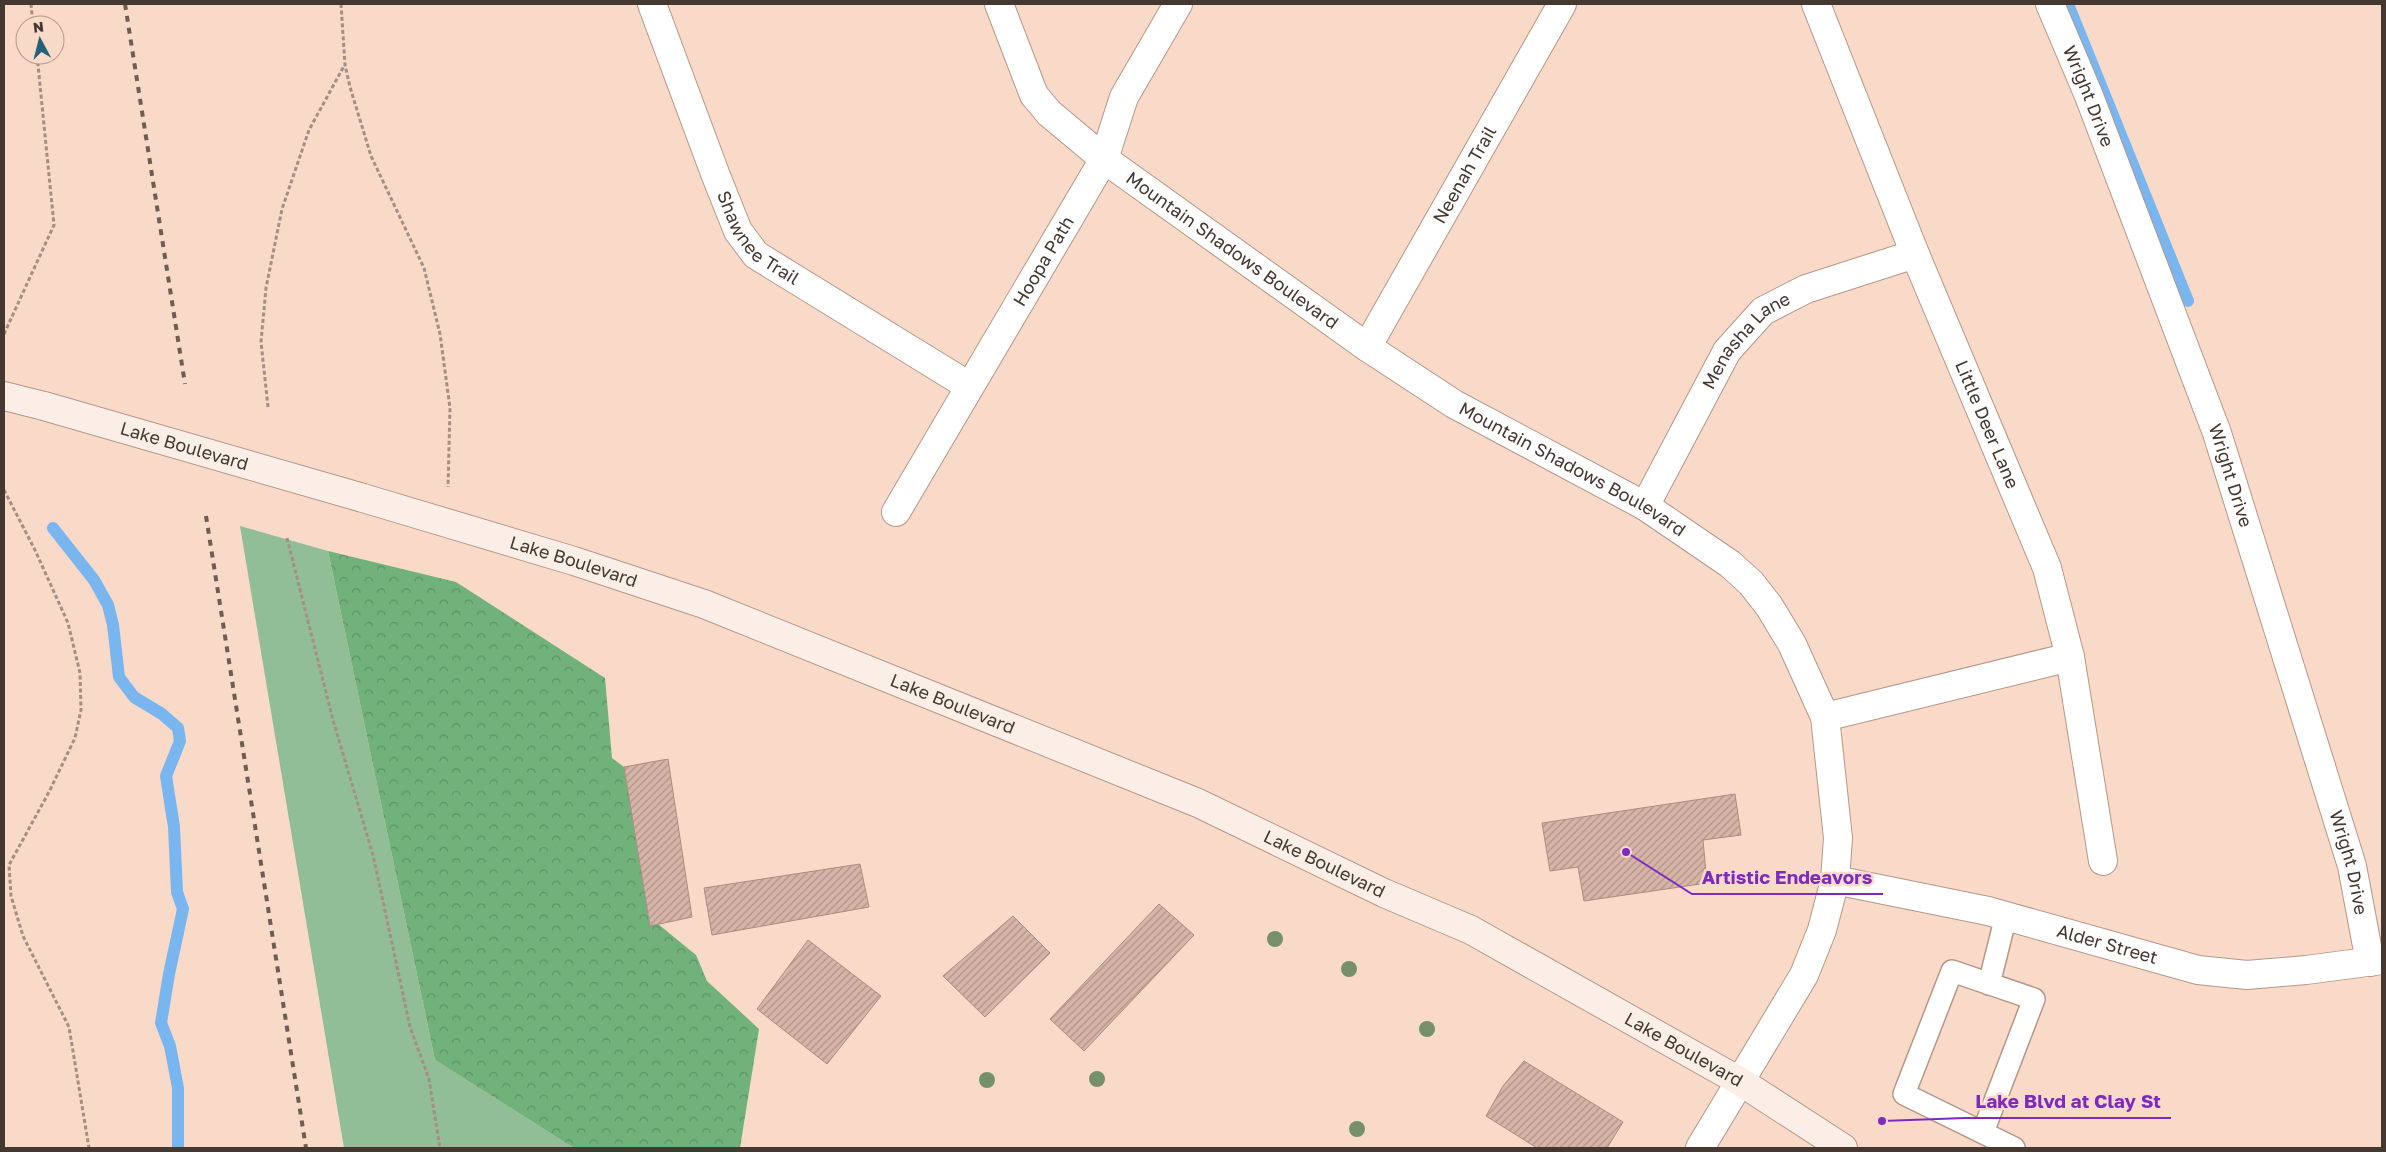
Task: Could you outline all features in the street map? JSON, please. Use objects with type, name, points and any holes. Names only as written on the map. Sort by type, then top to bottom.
[{"type":"main road","name":"Lake Boulevard","points":[[4,396],[446,522],[574,561],[704,604],[1198,803],[1384,893],[1472,930],[1741,1082],[1843,1148]]},
{"type":"street","name":"Shawnee Trail","points":[[652,4],[738,231],[756,255],[969,386]]},
{"type":"street","name":"Mountain Shadows Boulevard","points":[[999,4],[1034,94],[1049,113],[1104,159],[1367,346],[1454,404],[1645,506],[1730,564],[1751,583],[1769,606],[1792,644],[1825,717],[1838,838],[1835,880],[1822,930],[1804,975],[1700,1148]]},
{"type":"street","name":"Hoopa Path","points":[[896,512],[1104,159],[1124,97],[1178,4]]},
{"type":"street","name":"Neenah Trail","points":[[1367,346],[1562,4]]},
{"type":"street","name":"Little Deer Lane","points":[[1816,4],[1915,254],[2047,568],[2070,657],[2104,862]]},
{"type":"street","name":"Wright Drive","points":[[2050,4],[2089,96],[2217,433],[2352,866],[2376,961]]},
{"type":"street","name":"Menasha Lane","points":[[1645,506],[1727,351],[1764,312],[1806,289],[1915,254]]},
{"type":"street","points":[[1825,717],[2070,657]]},
{"type":"street","name":"Alder Street","points":[[1835,880],[2006,916],[2198,970],[2247,975],[2376,961]]},
{"type":"lane","points":[[1989,984],[2006,916]]},
{"type":"lane","points":[[1983,1132],[2034,1000],[1952,971],[1904,1094],[2014,1148]]},
{"type":"path","points":[[341,4],[344,66],[371,156],[424,268],[440,334],[450,408],[446,522]]},
{"type":"path","points":[[4,334],[54,225],[38,65]]},
{"type":"path","points":[[268,407],[261,342],[266,288],[282,209],[309,130],[344,66]]},
{"type":"path","points":[[4,490],[35,550],[68,623],[80,673],[81,710],[75,738],[49,792],[9,865],[10,896],[23,936],[69,1027],[89,1148]]},
{"type":"path","points":[[287,538],[333,720],[373,855],[410,1027],[429,1079],[440,1148]]},
{"type":"green space","points":[[240,526],[328,551],[435,1060],[574,1148],[344,1148]]},
{"type":"green space","points":[[328,551],[456,582],[605,678],[612,758],[624,767],[650,925],[658,924],[696,955],[707,981],[759,1029],[740,1148],[574,1148],[435,1060]]},
{"type":"building","points":[[668,759],[692,917],[650,926],[624,767]]},
{"type":"building","points":[[1735,794],[1741,835],[1703,840],[1707,883],[1584,901],[1578,867],[1550,871],[1542,823]]},
{"type":"building","points":[[860,864],[869,907],[712,935],[704,888]]},
{"type":"building","points":[[1159,904],[1194,935],[1084,1051],[1050,1019]]},
{"type":"building","points":[[1013,916],[1050,953],[985,1017],[943,976]]},
{"type":"building","points":[[808,940],[881,996],[827,1064],[757,1009]]},
{"type":"building","points":[[1524,1061],[1623,1122],[1607,1148],[1537,1148],[1486,1116],[1503,1086]]},
{"type":"waterway","points":[[2068,4],[2188,301]]},
{"type":"waterway","points":[[53,528],[94,580],[108,605],[113,625],[119,677],[134,697],[162,714],[178,728],[180,741],[166,776],[174,827],[177,892],[183,909],[161,1023],[170,1046],[178,1088],[178,1148]]},
{"type":"railway","points":[[125,4],[185,384]]},
{"type":"railway","points":[[206,516],[306,1148]]},
{"type":"place","name":"Artistic Endeavors","points":[[1626,852]]},
{"type":"place","name":"Lake Blvd at Clay St","points":[[1882,1121]]}]
